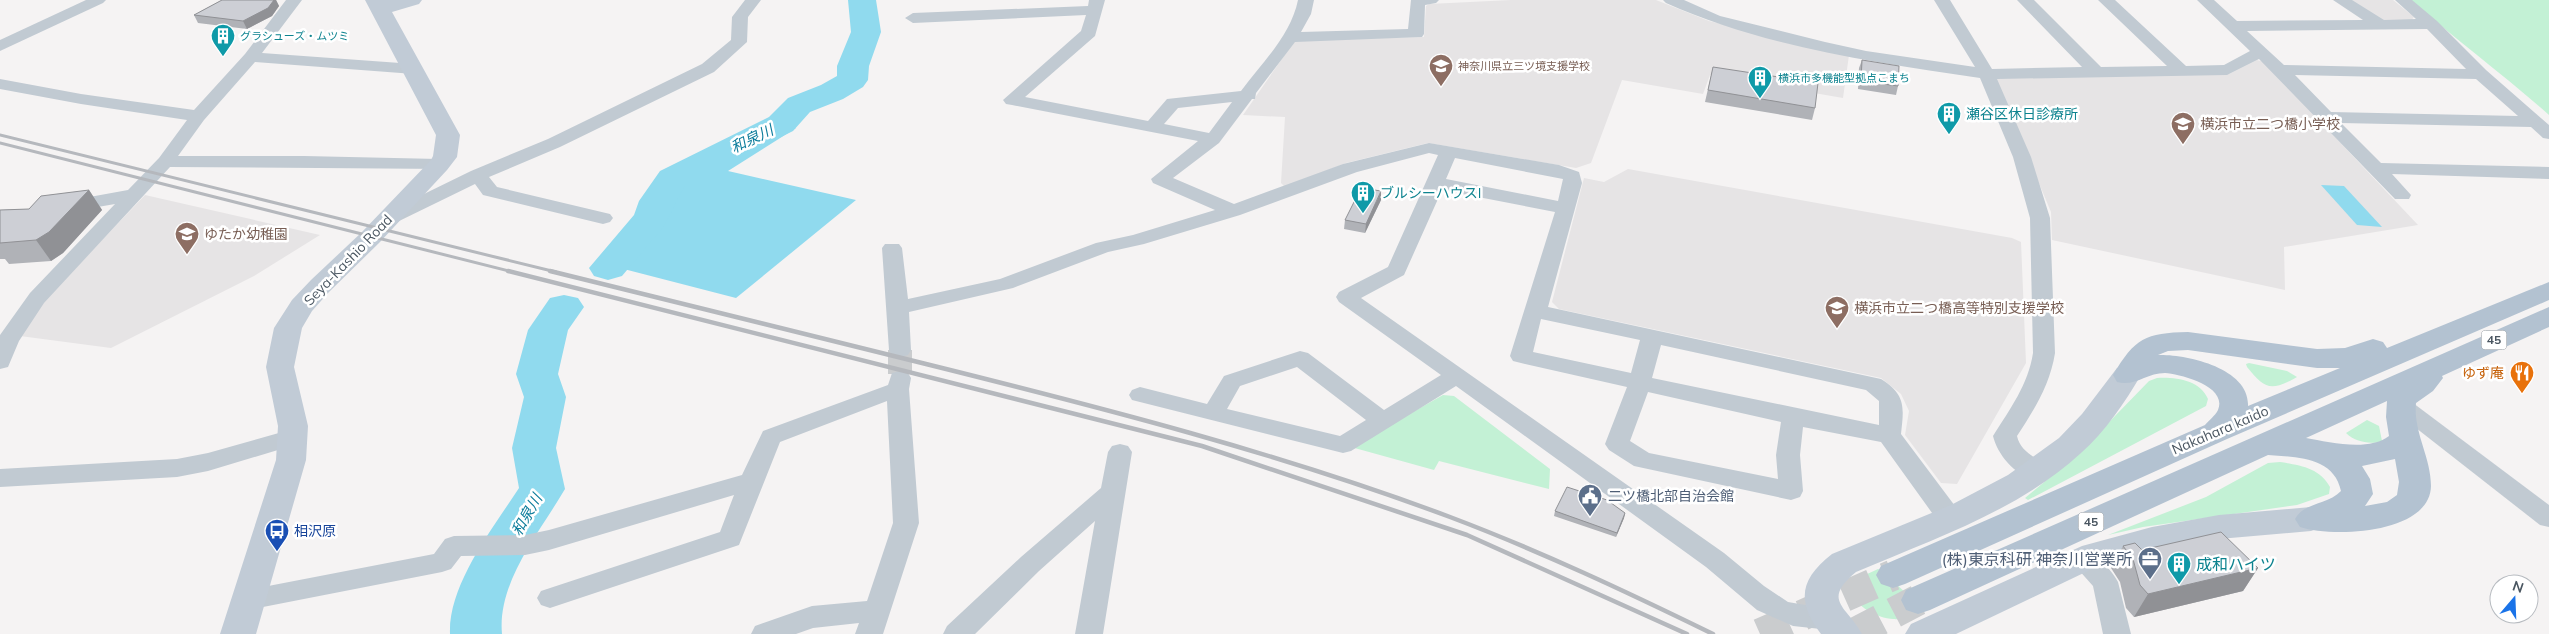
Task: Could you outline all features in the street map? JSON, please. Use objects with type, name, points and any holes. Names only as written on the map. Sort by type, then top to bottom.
[{"type":"main road","points":[[378,5],[412,0]]},
{"type":"main road","name":"Seya-Kashio Road","points":[[238,634],[291,460],[293,437],[290,408],[280,367],[282,344],[288,328],[302,306],[320,286],[388,219],[445,157],[448,134],[378,5]]},
{"type":"main road","name":"Nakahara kaido","points":[[1893,575],[2216,432],[2549,290]]},
{"type":"main road","points":[[1837,626],[1821,601],[1820,593],[1824,581],[1832,572],[1844,563],[2007,491],[2037,472],[2071,445],[2127,375],[2140,354],[2151,346],[2166,341],[2200,342],[2336,359],[2350,357],[2440,321],[2508,307]]},
{"type":"main road","name":"45","points":[[1918,600],[2549,316]]},
{"type":"main road","points":[[2127,375],[2156,364],[2173,364],[2194,369],[2215,378],[2229,389],[2234,403],[2232,414],[2216,432]]},
{"type":"main road","points":[[1923,634],[2082,558],[2152,539],[2219,528],[2311,519],[2362,518],[2388,515],[2405,507],[2414,496],[2415,485],[2405,439],[2402,399],[2423,384],[2440,364]]},
{"type":"main road","points":[[2264,444],[2366,456],[2392,449],[2405,439]]},
{"type":"main road","points":[[2309,448],[2327,454],[2347,467],[2357,482],[2357,494],[2347,505],[2311,519]]},
{"type":"street","points":[[0,46],[98,0]]},
{"type":"street","points":[[0,362],[8,340],[37,298],[165,162],[198,116],[251,57],[294,0]]},
{"type":"street","points":[[388,219],[478,175],[554,143],[708,68],[738,42],[740,17],[753,0]]},
{"type":"street","points":[[1233,211],[1160,179],[1213,139],[1290,37],[1303,14],[1306,0]]},
{"type":"street","points":[[1290,37],[1416,34],[1418,1],[1431,0]]},
{"type":"street","points":[[1671,0],[1714,19],[1824,47],[1866,56],[1987,74],[2226,70],[2262,51]]},
{"type":"street","points":[[1942,0],[1967,38],[1987,74],[2022,158],[2040,218],[2044,343],[2043,369],[2039,382],[2005,436],[2006,444],[2010,450],[2037,472]]},
{"type":"street","points":[[2025,0],[2095,71]]},
{"type":"street","points":[[2106,0],[2181,70]]},
{"type":"street","points":[[2205,0],[2262,51],[2402,195]]},
{"type":"street","points":[[2341,0],[2380,24]]},
{"type":"street","points":[[2403,0],[2431,24],[2480,74],[2549,134]]},
{"type":"street","points":[[912,18],[1096,5],[1089,33],[1012,100],[1213,139]]},
{"type":"street","points":[[2233,26],[2431,24]]},
{"type":"street","points":[[251,57],[414,69]]},
{"type":"street","points":[[2280,70],[2480,74]]},
{"type":"street","points":[[0,84],[81,99],[198,116]]},
{"type":"street","points":[[1152,127],[1173,103],[1248,95]]},
{"type":"street","points":[[2326,117],[2535,122]]},
{"type":"street","points":[[898,308],[1006,284],[1103,247],[1137,240],[1233,211],[1350,168],[1429,148],[1559,171],[1572,176],[1566,208],[1521,356],[1836,426],[1889,435]]},
{"type":"street","points":[[1449,152],[1397,271],[1346,297],[1715,560],[1773,609],[1808,620],[1837,626]]},
{"type":"street","points":[[165,162],[304,161],[439,165]]},
{"type":"street","points":[[2376,168],[2549,173]]},
{"type":"street","points":[[478,175],[490,191],[602,219]]},
{"type":"street","points":[[1436,184],[1566,208]]},
{"type":"street","points":[[47,210],[134,195]]},
{"type":"street","points":[[892,248],[900,350]]},
{"type":"street","points":[[1536,311],[1873,384],[1887,392],[1893,401],[1889,435],[1950,517]]},
{"type":"street","points":[[1652,336],[1640,382],[1617,444],[1642,460],[1791,491],[1788,455],[1793,416]]},
{"type":"street","points":[[1214,413],[1232,381],[1300,358],[1384,420]]},
{"type":"street","points":[[1140,395],[1343,446],[1456,376]]},
{"type":"street","points":[[550,598],[730,538],[751,481],[771,437],[899,383],[906,523],[872,623],[812,617],[765,634]]},
{"type":"street","points":[[2401,405],[2549,518]]},
{"type":"street","points":[[0,478],[177,468],[208,462],[293,437]]},
{"type":"street","points":[[1089,634],[1120,452]]},
{"type":"street","points":[[248,600],[442,562],[454,546],[525,544],[550,540],[751,481]]},
{"type":"street","points":[[958,634],[1030,564],[1113,492]]},
{"type":"street","points":[[2082,558],[2105,582],[2117,634]]},
{"type":"shaded area","name":"神奈川県立三ツ境支援学校","points":[[1511,0],[1656,0],[1709,21],[1849,55],[1843,98],[1710,75],[1703,94],[1622,80],[1591,163],[1576,168],[1428,143],[1346,163],[1285,187],[1281,183],[1285,117],[1243,115],[1295,40],[1424,37],[1426,6],[1429,4]]},
{"type":"shaded area","points":[[2348,0],[2393,0],[2414,17],[2411,21],[2379,20]]},
{"type":"shaded area","name":"横浜市立二つ橋小学校","points":[[2257,60],[2264,62],[2418,225],[2284,247],[2285,290],[2052,240],[2051,212],[1995,78],[2229,74]]},
{"type":"shaded area","name":"横浜市立二つ橋高等特別支援学校","points":[[1628,169],[2012,238],[2021,242],[2026,363],[1957,484],[1941,483],[1905,435],[1909,411],[1901,394],[1881,378],[1559,309],[1552,302],[1584,178],[1604,182]]},
{"type":"shaded area","name":"ゆたか幼稚園","points":[[145,195],[320,235],[254,276],[111,348],[20,336],[44,301]]},
{"type":"green space","points":[[2411,0],[2549,0],[2549,115],[2445,29]]},
{"type":"green space","points":[[2246,364],[2287,371],[2297,377],[2280,385],[2269,386],[2253,374],[2247,367]]},
{"type":"green space","points":[[2157,378],[2179,379],[2193,384],[2208,399],[2206,406],[2028,500],[2025,498],[2079,453],[2149,381]]},
{"type":"green space","points":[[1443,395],[1454,396],[1550,469],[1549,489],[1439,461],[1434,470],[1351,447]]},
{"type":"green space","points":[[2367,420],[2379,426],[2382,441],[2373,443],[2363,442],[2354,439],[2346,433]]},
{"type":"green space","points":[[2280,462],[2309,468],[2326,481],[2330,487],[2329,494],[2297,505],[2143,527],[2108,535],[2206,497],[2268,463]]},
{"type":"green space","points":[[1878,569],[1883,571],[1923,610],[1905,618],[1893,619],[1880,616],[1865,609],[1855,597],[1853,591],[1855,584],[1862,577]]},
{"type":"water","points":[[781,124],[796,128],[728,171],[856,200],[736,298],[616,267],[669,188],[684,172]]},
{"type":"water","points":[[2321,185],[2344,186],[2382,227],[2357,225]]},
{"type":"building","points":[[222,0],[274,0],[268,8],[243,21],[194,15]]},
{"type":"building","points":[[1862,60],[1899,66],[1898,86],[1861,81]]},
{"type":"building","points":[[1713,67],[1818,83],[1815,108],[1708,90]]},
{"type":"building","name":"ブルシーハウスI","points":[[1361,188],[1381,191],[1366,224],[1345,220]]},
{"type":"building","points":[[89,190],[49,232],[36,240],[0,243],[0,210],[29,209],[41,196]]},
{"type":"building","name":"二ツ橋北部自治会館","points":[[1567,487],[1607,500],[1625,513],[1617,533],[1555,511]]},
{"type":"building","points":[[2221,532],[2258,568],[2148,594],[2140,585],[2133,559],[2123,546],[2135,543],[2142,550]]},
{"type":"waterway","name":"和泉川","points":[[608,268],[651,218],[657,201],[672,178],[781,124],[799,105],[832,92],[852,80],[853,66],[866,32],[862,0]]},
{"type":"waterway","name":"和泉川","points":[[476,634],[475,620],[479,602],[487,582],[510,539],[542,489],[534,448],[545,397],[537,374],[548,330],[564,307]]},
{"type":"tunnel","points":[[900,350],[900,378]]},
{"type":"tunnel","points":[[1760,634],[1893,575]]},
{"type":"tunnel","points":[[1853,634],[1918,600]]},
{"type":"railway","points":[[0,135],[556,272]]},
{"type":"railway","points":[[0,143],[513,272]]},
{"type":"railway","points":[[508,271],[1202,446],[1467,535],[1687,634]]},
{"type":"railway","points":[[550,271],[1058,397],[1190,433],[1321,472],[1450,517],[1517,544],[1616,587],[1713,634]]},
{"type":"place","name":"グラシューズ・ムツミ","points":[[223,57]]},
{"type":"place","name":"神奈川県立三ツ境支援学校","points":[[1441,87]]},
{"type":"place","name":"横浜市多機能型拠点こまち","points":[[1760,99]]},
{"type":"place","name":"瀬谷区休日診療所","points":[[1949,135]]},
{"type":"place","name":"横浜市立二つ橋小学校","points":[[2183,145]]},
{"type":"place","name":"ブルシーハウスI","points":[[1363,214]]},
{"type":"place","name":"ゆたか幼稚園","points":[[187,255]]},
{"type":"place","name":"横浜市立二つ橋高等特別支援学校","points":[[1837,329]]},
{"type":"place","name":"ゆず庵","points":[[2522,394]]},
{"type":"place","name":"二ツ橋北部自治会館","points":[[1590,517]]},
{"type":"place","name":"相沢原","points":[[277,552]]},
{"type":"place","name":"(株)東京科研 神奈川営業所","points":[[2150,580]]},
{"type":"place","name":"成和ハイツ","points":[[2179,585]]}]
